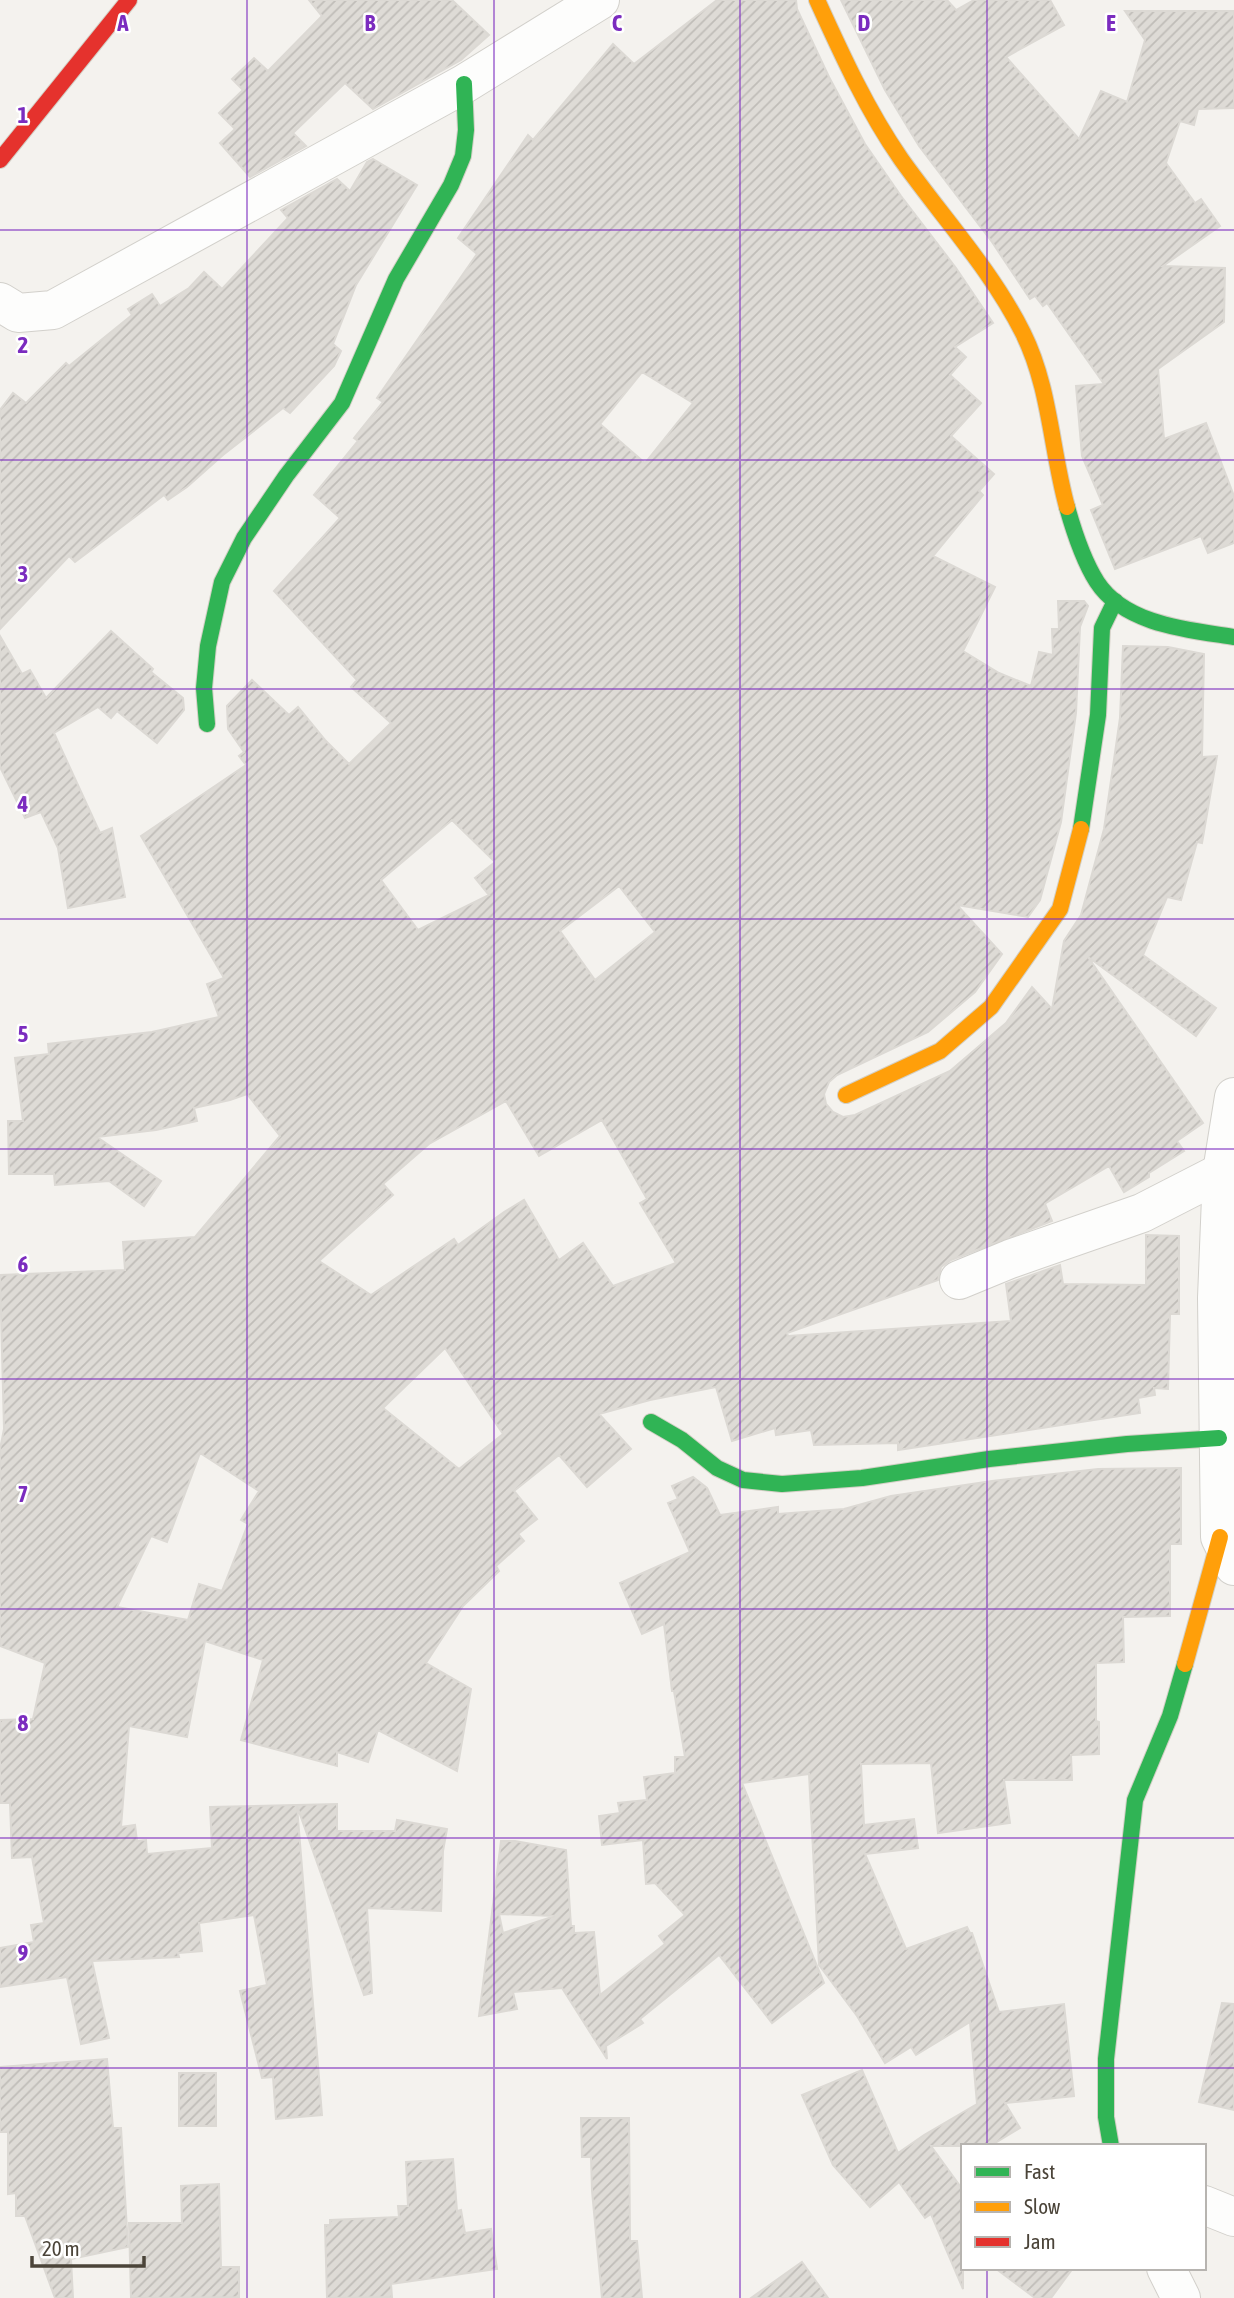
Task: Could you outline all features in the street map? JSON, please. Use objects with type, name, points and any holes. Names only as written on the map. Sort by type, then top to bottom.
[{"type":"main road","points":[[0,160],[129,0]]},
{"type":"main road","points":[[817,0],[884,132],[1002,294],[1023,332],[1038,364],[1062,488],[1079,544],[1099,585],[1115,601],[1159,621],[1181,628],[1234,637]]},
{"type":"main road","points":[[207,724],[204,688],[208,646],[222,582],[251,528],[286,476],[342,403],[396,279],[451,185],[463,156],[466,130],[464,84]]},
{"type":"main road","points":[[846,1095],[940,1051],[990,1007],[1060,909],[1086,802],[1098,716],[1102,628],[1115,601]]},
{"type":"main road","points":[[651,1422],[682,1440],[717,1468],[743,1480],[782,1485],[862,1478],[1058,1451],[1219,1438]]},
{"type":"main road","points":[[1111,2144],[1106,2117],[1106,2059],[1135,1800],[1170,1716],[1198,1621],[1227,1551]]},
{"type":"street","points":[[0,302],[18,313],[53,310],[464,84],[600,0]]},
{"type":"street","points":[[1227,1551],[1219,1438],[1225,1296],[1222,1172],[1234,1097]]},
{"type":"street","points":[[959,1280],[1010,1259],[1142,1213],[1222,1172]]},
{"type":"street","points":[[1206,2206],[1234,2217]]},
{"type":"street","points":[[1167,2270],[1181,2298]]},
{"type":"building","points":[[309,0],[452,0],[489,35],[461,60],[373,109],[345,83],[293,133],[306,146],[250,177],[220,143],[235,129],[219,113],[243,90],[232,79],[254,58],[268,71],[322,16]]},
{"type":"building","points":[[717,0],[796,0],[797,9],[829,77],[865,144],[993,323],[955,347],[966,357],[950,375],[981,403],[951,436],[994,474],[979,491],[983,495],[933,556],[995,587],[963,651],[999,673],[1031,686],[1039,652],[1053,655],[1052,629],[1059,629],[1058,601],[1084,601],[1088,606],[1080,627],[1076,713],[1061,822],[1040,900],[1028,917],[957,905],[1002,954],[975,992],[928,1032],[837,1075],[829,1082],[824,1094],[826,1104],[833,1112],[843,1117],[855,1115],[950,1071],[1006,1023],[1032,987],[1052,1009],[1064,941],[1081,915],[1104,829],[1120,718],[1123,646],[1168,647],[1204,654],[1202,757],[1217,756],[1202,843],[1197,842],[1181,900],[1167,897],[1143,955],[1216,1008],[1196,1036],[1088,957],[1203,1123],[1177,1141],[1184,1151],[1124,1192],[1109,1166],[1046,1203],[1052,1221],[951,1260],[941,1267],[938,1280],[787,1333],[788,1336],[1011,1321],[1006,1284],[1060,1265],[1063,1284],[1146,1285],[1146,1235],[1179,1236],[1179,1314],[1170,1314],[1168,1389],[1154,1388],[1155,1395],[1138,1398],[1140,1413],[898,1450],[898,1443],[814,1445],[811,1430],[776,1435],[775,1428],[732,1441],[716,1387],[650,1400],[599,1414],[631,1449],[587,1487],[559,1455],[514,1491],[537,1519],[518,1534],[524,1541],[496,1566],[499,1571],[463,1606],[426,1663],[471,1689],[457,1771],[378,1730],[368,1762],[337,1752],[337,1766],[241,1740],[263,1660],[205,1641],[187,1737],[129,1726],[121,1827],[135,1825],[137,1841],[146,1840],[147,1854],[212,1848],[210,1807],[337,1804],[337,1831],[395,1831],[397,1820],[447,1829],[443,1851],[441,1911],[367,1908],[372,1993],[364,1995],[297,1806],[322,2115],[276,2119],[273,2077],[262,2078],[240,1991],[267,1985],[254,1915],[199,1923],[202,1951],[178,1953],[179,1957],[92,1961],[109,2038],[81,2044],[67,1977],[0,1987],[0,1948],[34,1942],[31,1925],[44,1923],[32,1857],[12,1858],[10,1803],[0,1803],[0,1720],[33,1719],[45,1663],[0,1646],[0,1449],[4,1429],[0,1275],[125,1270],[123,1242],[195,1237],[280,1136],[247,1094],[194,1108],[197,1121],[156,1130],[97,1137],[161,1181],[144,1206],[109,1181],[55,1185],[54,1174],[9,1174],[8,1121],[23,1121],[15,1058],[49,1054],[48,1044],[152,1032],[219,1017],[207,984],[224,978],[141,836],[246,765],[239,756],[244,752],[228,729],[227,706],[252,680],[289,715],[298,707],[349,764],[391,723],[351,687],[357,680],[274,591],[340,518],[314,495],[358,441],[354,438],[383,402],[377,398],[477,254],[458,238],[528,135],[533,140],[613,44],[634,64]],"holes":[[[642,372],[693,403],[645,463],[600,424]],[[452,820],[495,862],[475,878],[489,895],[418,930],[381,880]],[[619,886],[655,932],[595,980],[560,931]],[[506,1101],[539,1156],[602,1120],[647,1199],[640,1203],[676,1263],[613,1286],[583,1243],[559,1260],[524,1200],[458,1245],[454,1239],[371,1295],[319,1261],[393,1195],[383,1184],[429,1144]],[[445,1348],[503,1434],[459,1469],[383,1408]],[[200,1453],[259,1491],[241,1520],[248,1524],[222,1591],[199,1584],[188,1620],[117,1607],[151,1536],[167,1542]]]},
{"type":"building","points":[[841,0],[947,0],[956,10],[974,0],[1050,0],[1064,25],[1006,57],[1079,139],[1101,91],[1127,102],[1145,40],[1125,11],[1234,11],[1234,108],[1198,109],[1194,125],[1180,121],[1166,163],[1195,203],[1201,199],[1220,226],[1163,266],[1225,268],[1224,322],[1158,369],[1164,439],[1206,423],[1234,496],[1234,543],[1208,553],[1201,536],[1115,569],[1091,510],[1103,505],[1082,456],[1076,386],[1104,384],[1047,303],[1043,306],[1035,296],[1030,299],[992,242],[919,146],[885,90]]},
{"type":"building","points":[[373,159],[417,185],[356,285],[333,344],[341,351],[334,366],[290,413],[283,408],[187,487],[168,500],[164,495],[75,562],[69,556],[0,629],[0,410],[13,393],[26,403],[66,363],[69,366],[132,315],[128,309],[152,294],[160,306],[189,288],[204,272],[222,289],[288,218],[281,210],[337,179],[350,191],[367,162]]},
{"type":"building","points":[[111,631],[153,669],[151,672],[183,698],[184,710],[157,743],[117,711],[111,718],[98,707],[54,733],[100,833],[112,828],[125,897],[68,908],[58,848],[41,812],[25,818],[0,767],[0,636],[22,674],[30,670],[46,698]]},
{"type":"building","points":[[1181,1468],[1181,1544],[1170,1544],[1170,1616],[1123,1617],[1124,1662],[1096,1663],[1099,1754],[1071,1755],[1072,1780],[1004,1780],[1010,1823],[938,1833],[931,1763],[861,1764],[864,1825],[914,1819],[918,1848],[865,1854],[906,1949],[967,1927],[972,1933],[999,2012],[1064,2004],[1074,2096],[1005,2103],[1020,2128],[993,2144],[931,2146],[961,2187],[963,2289],[931,2214],[925,2218],[899,2182],[870,2207],[833,2165],[802,2095],[862,2070],[898,2153],[977,2104],[970,2022],[916,2055],[911,2047],[885,2063],[857,2016],[819,1965],[809,1774],[742,1783],[824,1983],[772,2023],[719,1955],[640,2019],[643,2023],[606,2046],[607,2059],[562,1988],[513,1992],[517,2009],[479,2016],[501,1841],[566,1850],[571,1926],[574,1926],[574,1933],[594,1932],[600,1995],[665,1944],[659,1936],[685,1915],[655,1883],[646,1884],[643,1840],[602,1845],[599,1816],[620,1813],[618,1803],[647,1800],[644,1777],[675,1773],[675,1757],[685,1757],[672,1691],[664,1624],[642,1634],[620,1583],[690,1552],[668,1503],[678,1499],[672,1486],[693,1477],[707,1488],[720,1515],[778,1507],[778,1514],[844,1509],[891,1496],[1098,1469]],"holes":[[[499,1914],[555,1916],[503,1933]]]},
{"type":"building","points":[[1222,2003],[1234,2004],[1234,2110],[1199,2102]]},
{"type":"building","points":[[107,2059],[113,2128],[121,2128],[128,2247],[71,2259],[73,2298],[55,2298],[25,2216],[16,2216],[16,2193],[8,2194],[8,2132],[0,2132],[0,2067]]},
{"type":"building","points":[[179,2073],[216,2073],[216,2126],[179,2126]]},
{"type":"building","points":[[581,2118],[629,2118],[630,2241],[637,2241],[642,2298],[602,2298],[591,2157],[582,2157]]},
{"type":"building","points":[[453,2159],[457,2211],[461,2210],[465,2233],[491,2229],[497,2269],[391,2284],[392,2297],[327,2298],[325,2225],[330,2225],[330,2220],[399,2217],[398,2206],[408,2206],[406,2162]]},
{"type":"building","points":[[219,2184],[221,2267],[239,2267],[239,2297],[131,2298],[129,2223],[182,2223],[181,2186]]},
{"type":"building","points":[[802,2262],[828,2298],[751,2298]]},
{"type":"building","points":[[998,2270],[1072,2270],[1051,2298],[1035,2298]]},
{"type":"traffic: fast","points":[[207,724],[204,688],[208,646],[222,582],[244,538],[286,476],[342,403],[396,279],[451,185],[463,156],[466,130],[464,84]]},
{"type":"traffic: fast","points":[[1067,507],[1087,565],[1109,596],[1124,608],[1159,623],[1234,637]]},
{"type":"traffic: fast","points":[[1081,829],[1098,715],[1102,628],[1115,601]]},
{"type":"traffic: fast","points":[[651,1422],[682,1440],[717,1468],[743,1480],[782,1484],[862,1478],[989,1459],[1127,1444],[1219,1438]]},
{"type":"traffic: fast","points":[[1111,2144],[1106,2117],[1106,2059],[1135,1800],[1170,1716],[1185,1664]]},
{"type":"traffic: slow","points":[[817,0],[877,121],[901,159],[981,265],[1023,333],[1045,396],[1067,507]]},
{"type":"traffic: slow","points":[[846,1095],[940,1051],[991,1007],[1060,909],[1081,829]]},
{"type":"traffic: slow","points":[[1185,1664],[1220,1537]]},
{"type":"traffic: jam","points":[[0,160],[129,0]]}]
